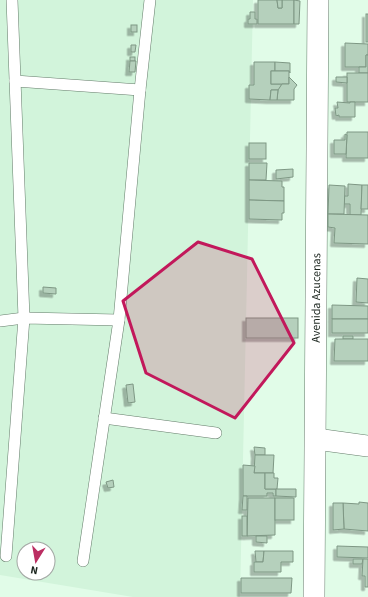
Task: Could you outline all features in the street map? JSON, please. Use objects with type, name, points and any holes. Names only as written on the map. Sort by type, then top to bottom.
[{"type":"street","name":"Avenida Azucenas","points":[[314,597],[318,0]]},
{"type":"street","points":[[316,439],[368,446]]},
{"type":"lane","points":[[6,556],[24,318],[12,0]]},
{"type":"lane","points":[[83,561],[119,320],[140,90],[150,0]]},
{"type":"lane","points":[[15,81],[140,90]]},
{"type":"lane","points":[[0,321],[24,318],[119,320]]},
{"type":"lane","points":[[104,418],[216,432]]},
{"type":"highlighted area","points":[[198,242],[252,259],[294,343],[235,418],[146,373],[123,301]]},
{"type":"shaded area","points":[[0,0],[253,0],[240,597],[133,597],[36,581],[56,581],[56,541],[16,541],[16,578],[0,575]]},
{"type":"building","points":[[258,0],[277,0],[278,8],[282,8],[282,0],[294,0],[294,24],[258,24]]},
{"type":"building","points":[[277,0],[282,0],[282,8],[278,8]]},
{"type":"building","points":[[294,0],[300,1],[299,24],[294,24]]},
{"type":"building","points":[[250,12],[255,12],[257,24],[248,24]]},
{"type":"building","points":[[366,14],[368,14],[368,42],[366,42]]},
{"type":"building","points":[[131,25],[137,25],[137,32],[131,32]]},
{"type":"building","points":[[345,43],[368,44],[366,67],[345,67]]},
{"type":"building","points":[[131,45],[136,45],[135,52],[131,52]]},
{"type":"building","points":[[366,55],[368,55],[368,73],[359,73],[359,67],[366,67]]},
{"type":"building","points":[[130,57],[135,57],[135,61],[130,61]]},
{"type":"building","points":[[130,61],[136,61],[135,72],[129,72]]},
{"type":"building","points":[[254,62],[275,62],[275,71],[271,71],[271,84],[282,84],[279,90],[271,90],[270,100],[249,99],[249,85],[254,85]]},
{"type":"building","points":[[275,62],[290,63],[290,73],[289,71],[275,71]]},
{"type":"building","points":[[271,71],[289,71],[289,84],[271,84]]},
{"type":"building","points":[[347,73],[368,73],[368,102],[347,102]]},
{"type":"building","points":[[289,77],[297,85],[294,89],[294,100],[277,100],[278,90],[282,84],[289,84]]},
{"type":"building","points":[[336,77],[347,77],[347,83],[336,82]]},
{"type":"building","points":[[271,90],[278,90],[277,100],[270,100]]},
{"type":"building","points":[[337,102],[355,102],[355,117],[336,116],[335,108],[338,108]]},
{"type":"building","points":[[347,132],[368,132],[368,158],[346,158]]},
{"type":"building","points":[[345,134],[347,135],[346,154],[334,154],[334,140],[345,140]]},
{"type":"building","points":[[249,143],[266,143],[266,159],[249,159]]},
{"type":"building","points":[[249,163],[267,163],[266,180],[249,180]]},
{"type":"building","points":[[293,169],[293,177],[276,179],[276,170]]},
{"type":"building","points":[[249,180],[282,181],[282,187],[284,187],[284,201],[249,200]]},
{"type":"building","points":[[348,184],[362,185],[361,215],[350,215],[350,204],[344,204],[344,196],[348,196]]},
{"type":"building","points":[[329,185],[345,186],[344,214],[328,214]]},
{"type":"building","points":[[362,185],[368,185],[368,209],[361,209]]},
{"type":"building","points":[[249,200],[284,201],[284,213],[282,213],[282,220],[249,219]]},
{"type":"building","points":[[328,214],[368,215],[368,244],[334,243],[335,228],[328,227]]},
{"type":"building","points":[[357,278],[368,279],[368,303],[356,302]]},
{"type":"building","points":[[43,287],[56,288],[56,294],[43,293]]},
{"type":"building","points":[[332,305],[368,306],[368,319],[332,319]]},
{"type":"building","points":[[246,318],[298,318],[298,338],[246,338]]},
{"type":"building","points":[[332,319],[368,319],[368,333],[332,333]]},
{"type":"building","points":[[343,336],[353,336],[353,339],[343,339]]},
{"type":"building","points":[[335,339],[368,339],[368,361],[334,361]]},
{"type":"building","points":[[133,384],[135,402],[128,403],[126,385]]},
{"type":"building","points":[[254,447],[265,448],[265,455],[255,455]]},
{"type":"building","points":[[255,455],[274,455],[273,473],[254,473]]},
{"type":"building","points":[[243,465],[255,466],[254,473],[265,473],[265,489],[276,489],[276,496],[273,496],[273,493],[267,493],[267,496],[243,496]]},
{"type":"building","points":[[265,473],[274,473],[274,478],[278,478],[277,489],[265,489]]},
{"type":"building","points":[[113,480],[114,487],[108,488],[106,482]]},
{"type":"building","points":[[276,489],[296,489],[296,497],[276,496]]},
{"type":"building","points":[[243,496],[247,496],[247,510],[242,510]]},
{"type":"building","points":[[248,498],[275,498],[275,535],[247,536]]},
{"type":"building","points":[[275,498],[294,498],[294,520],[275,520]]},
{"type":"building","points":[[359,502],[368,503],[368,531],[344,529],[343,503],[359,504]]},
{"type":"building","points":[[333,503],[343,503],[344,529],[333,530]]},
{"type":"building","points":[[242,516],[247,516],[247,536],[242,536]]},
{"type":"building","points":[[256,536],[267,536],[267,543],[256,542]]},
{"type":"building","points":[[337,546],[368,547],[368,558],[337,557]]},
{"type":"building","points":[[255,551],[264,551],[263,562],[256,562]]},
{"type":"building","points":[[264,551],[293,551],[293,562],[281,562],[281,572],[254,572],[254,562],[263,562]]},
{"type":"building","points":[[353,559],[363,559],[362,564],[353,564]]},
{"type":"building","points":[[363,559],[368,559],[368,587],[365,587],[365,576],[362,576]]},
{"type":"building","points":[[241,578],[292,578],[291,593],[241,593]]}]
